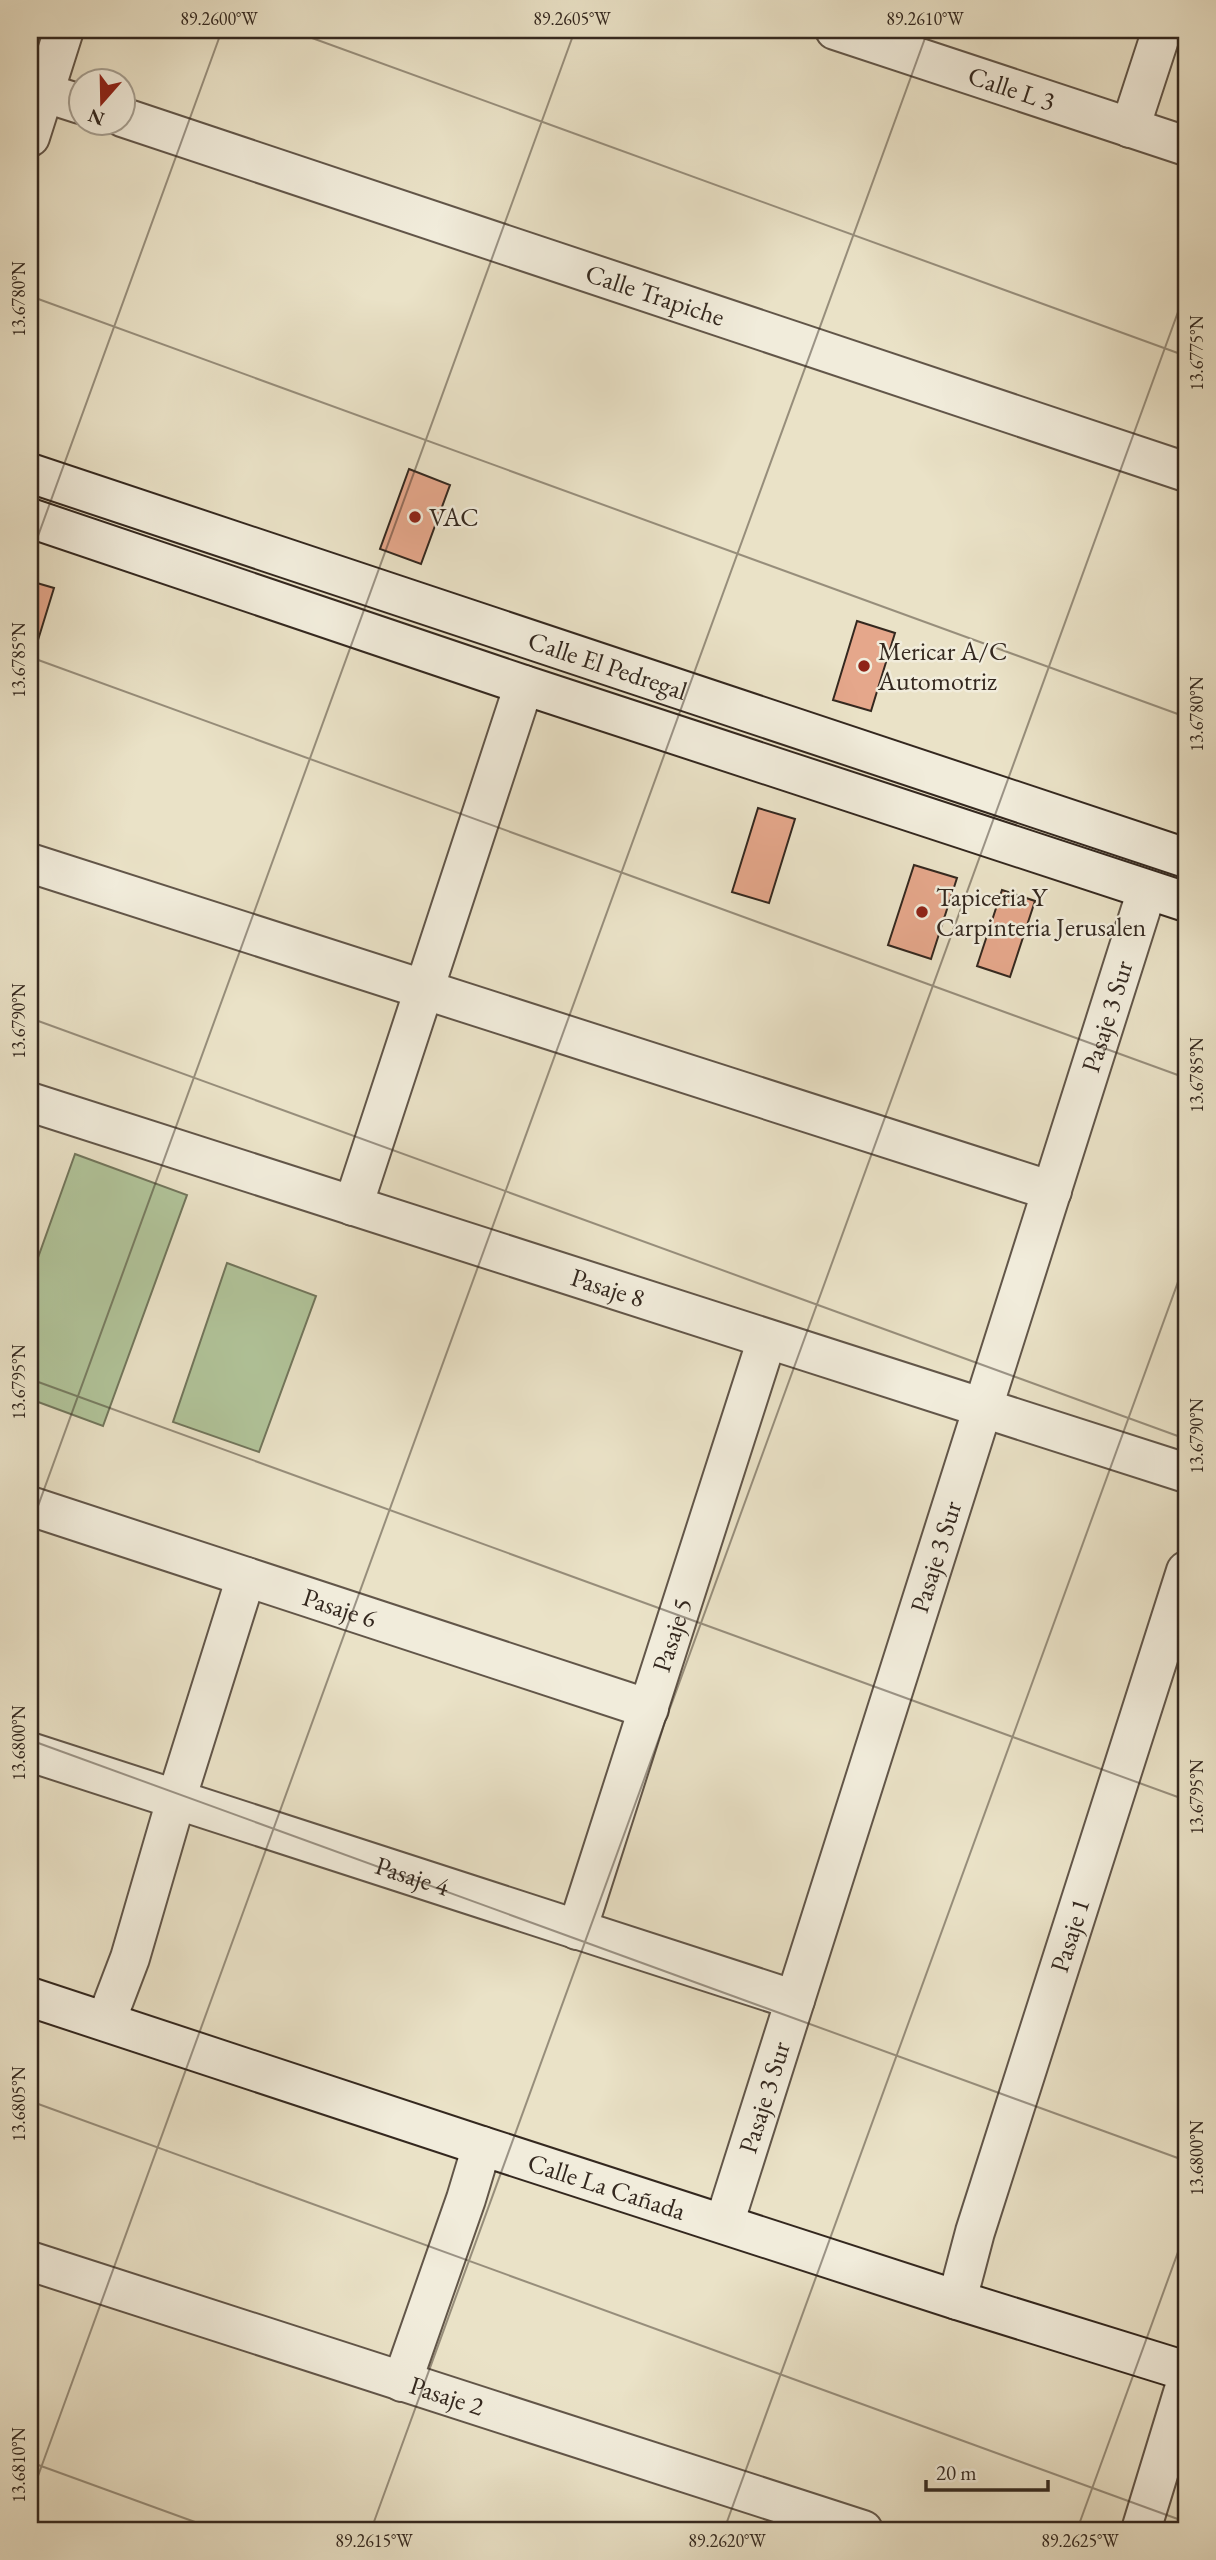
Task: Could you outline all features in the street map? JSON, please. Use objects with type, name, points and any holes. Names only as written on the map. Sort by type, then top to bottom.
[{"type":"street","points":[[30,137],[36,90],[64,30]]},
{"type":"street","name":"Calle L 3","points":[[835,30],[1186,146]]},
{"type":"street","points":[[1130,128],[1162,30]]},
{"type":"street","points":[[36,90],[66,100]]},
{"type":"street","name":"Calle Trapiche","points":[[136,122],[1186,472]]},
{"type":"street","name":"Calle El Pedregal","points":[[30,473],[1186,858]]},
{"type":"street","name":"Calle El Pedregal","points":[[30,518],[524,685],[1186,902]]},
{"type":"street","points":[[353,1206],[524,685]]},
{"type":"street","points":[[30,863],[1052,1191]]},
{"type":"street","name":"Pasaje 3 Sur","points":[[724,2224],[1147,890]]},
{"type":"street","name":"Pasaje 8","points":[[30,1102],[1186,1474]]},
{"type":"street","name":"Pasaje 5","points":[[577,1930],[767,1339]]},
{"type":"street","name":"Pasaje 6","points":[[30,1506],[649,1709]]},
{"type":"street","name":"Pasaje 1","points":[[957,2300],[975,2232],[1186,1571]]},
{"type":"street","points":[[106,2021],[130,1958],[246,1577]]},
{"type":"street","name":"Pasaje 4","points":[[30,1752],[795,2000]]},
{"type":"street","name":"Calle La Cañada","points":[[30,1997],[957,2300],[1186,2371]]},
{"type":"street","points":[[402,2382],[482,2146]]},
{"type":"street","name":"Pasaje 2","points":[[30,2261],[863,2530]]},
{"type":"street","points":[[1141,2530],[1186,2383]]},
{"type":"green space","points":[[75,1154],[187,1195],[103,1426],[30,1399],[30,1280]]},
{"type":"green space","points":[[227,1263],[316,1296],[259,1452],[173,1422]]},
{"type":"building","name":"VAC","points":[[409,469],[450,485],[421,564],[380,549]]},
{"type":"building","points":[[30,581],[54,588],[30,666]]},
{"type":"building","name":"Mericar A/C Automotriz","points":[[857,621],[895,633],[871,711],[833,700]]},
{"type":"building","points":[[758,808],[795,819],[769,903],[732,892]]},
{"type":"building","name":"Tapiceria Y Carpinteria Jerusalen","points":[[914,865],[957,878],[931,959],[888,945]]},
{"type":"building","points":[[1002,890],[1035,901],[1010,977],[977,966]]},
{"type":"place","name":"VAC","points":[[415,517]]},
{"type":"place","name":"Mericar A/C Automotriz","points":[[864,666]]},
{"type":"place","name":"Tapiceria Y Carpinteria Jerusalen","points":[[922,912]]}]
